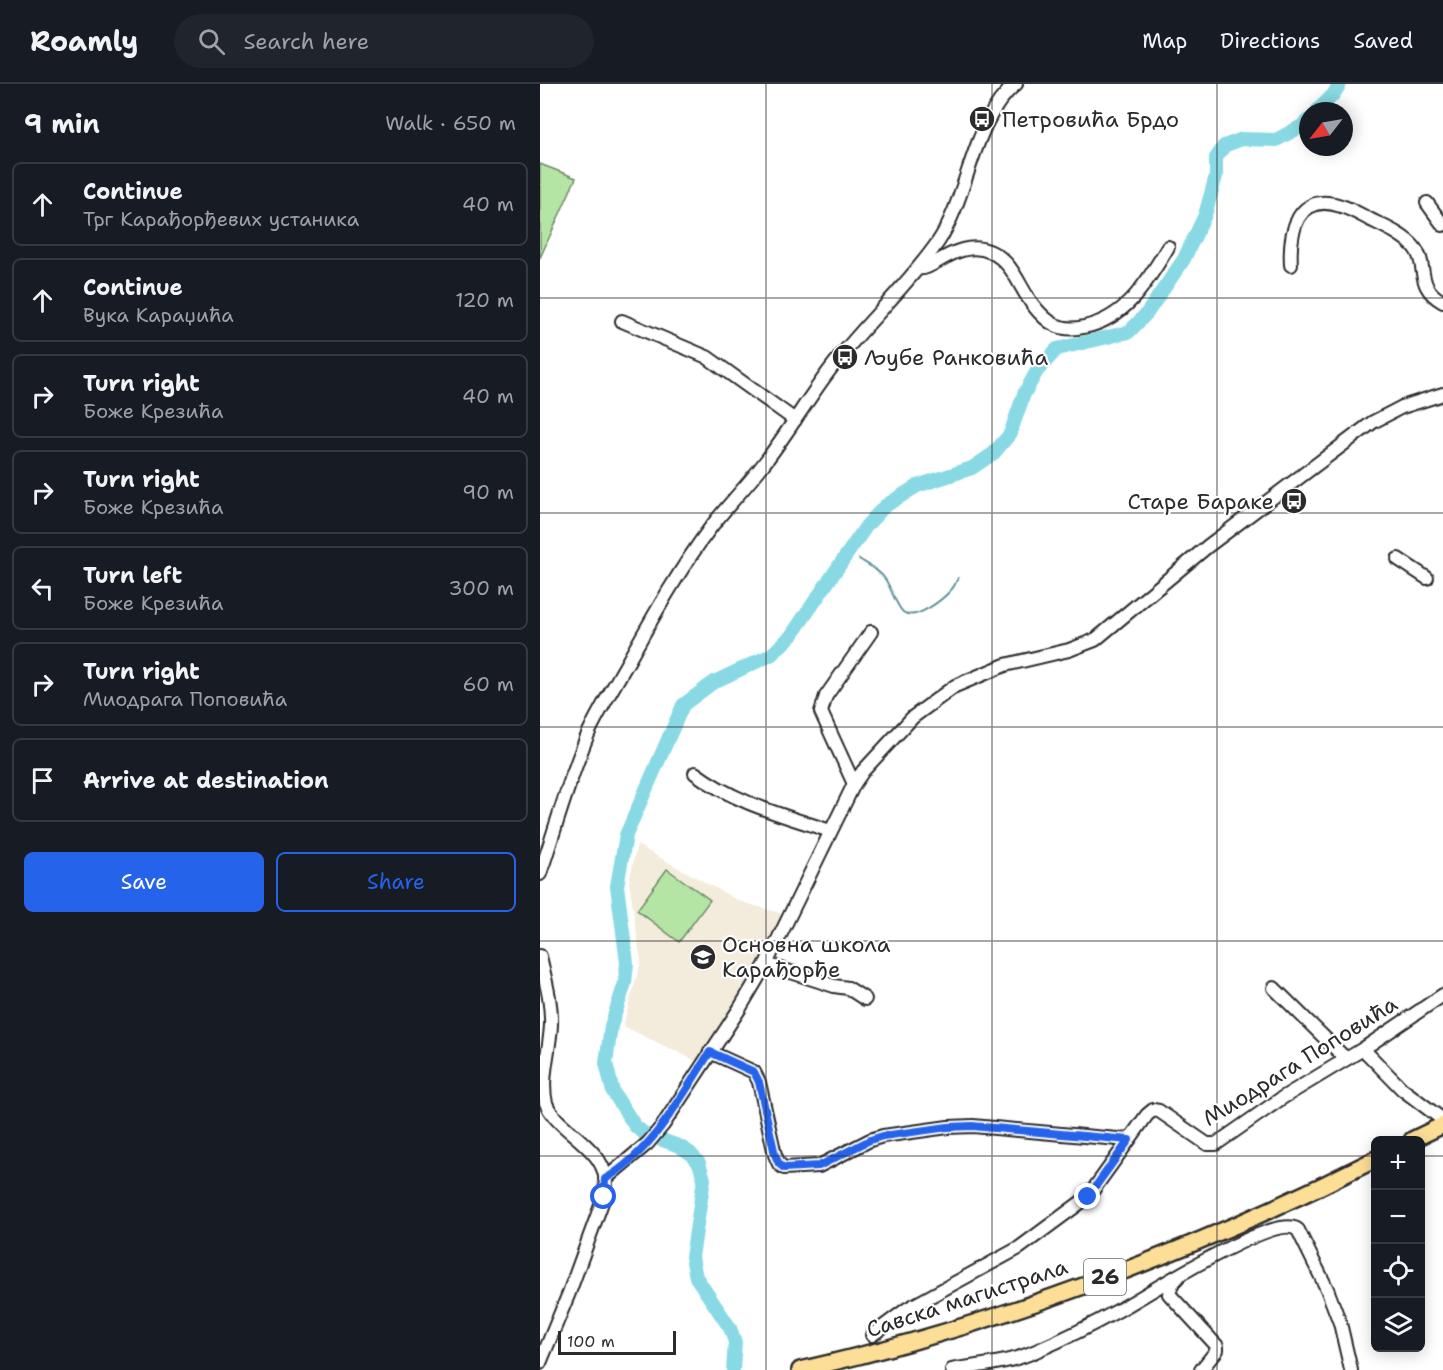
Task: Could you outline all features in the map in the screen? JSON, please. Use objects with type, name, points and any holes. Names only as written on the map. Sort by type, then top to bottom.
[{"type":"main road","points":[[1419,1136],[1440,1125]]},
{"type":"main road","name":"Савска магистрала","points":[[800,1370],[901,1345],[990,1318],[1114,1274],[1198,1240],[1371,1161]]},
{"type":"street","points":[[540,874],[588,734],[641,637],[711,526],[763,465],[834,364],[918,268],[939,240],[961,192],[978,142],[1000,101],[1011,86]]},
{"type":"street","points":[[1291,265],[1291,235],[1306,208],[1328,203],[1341,206],[1385,227],[1412,244],[1427,287],[1431,294],[1443,302]]},
{"type":"street","points":[[1427,203],[1443,225]]},
{"type":"street","points":[[918,268],[925,269],[953,252],[971,248],[990,252],[1005,262],[1029,299],[1042,314],[1058,328],[1072,329],[1098,324],[1114,316],[1147,281],[1168,247]]},
{"type":"street","points":[[622,321],[707,357],[795,420]]},
{"type":"street","points":[[605,1179],[648,1143],[663,1125],[740,1008],[766,964],[854,784],[863,771],[913,717],[955,686],[1005,664],[1069,650],[1095,640],[1208,546],[1373,422],[1402,407],[1443,394]]},
{"type":"street","points":[[1398,558],[1427,578]]},
{"type":"street","points":[[854,784],[821,712],[826,696],[872,632]]},
{"type":"street","points":[[695,773],[754,806],[830,831]]},
{"type":"street","points":[[540,957],[551,1015],[542,1084],[542,1103],[586,1144],[595,1155],[605,1179],[604,1197],[540,1363]]},
{"type":"street","points":[[766,964],[834,986],[848,988],[865,999]]},
{"type":"street","points":[[1274,988],[1348,1058]]},
{"type":"street","name":"Миодрага Поповића","points":[[872,1335],[907,1310],[1019,1248],[1088,1197],[1153,1110],[1159,1111],[1207,1144],[1216,1144],[1282,1098],[1363,1049],[1443,995]]},
{"type":"street","points":[[1363,1049],[1440,1125]]},
{"type":"street","points":[[710,1052],[754,1072],[759,1082],[775,1155],[779,1164],[784,1168],[819,1166],[870,1140],[883,1136],[948,1127],[972,1126],[1129,1140]]},
{"type":"street","points":[[953,1370],[994,1363],[1036,1352],[1118,1311],[1208,1258],[1288,1225],[1296,1227],[1328,1289],[1340,1323],[1351,1370]]},
{"type":"street","points":[[1184,1271],[1175,1279],[1169,1294],[1217,1346],[1217,1350],[1201,1370]]},
{"type":"shaded area","name":"Основна школа Карађорђе","points":[[637,845],[739,901],[786,915],[755,976],[696,1061],[623,1026],[641,962],[629,882]]},
{"type":"green space","points":[[540,164],[576,178],[540,258]]},
{"type":"green space","points":[[667,869],[710,900],[679,942],[637,910]]},
{"type":"waterway","points":[[1326,102],[1340,84]]},
{"type":"waterway","points":[[733,1370],[735,1342],[730,1328],[696,1277],[692,1257],[704,1179],[699,1163],[679,1146],[645,1134],[635,1126],[613,1092],[606,1063],[611,1026],[625,983],[627,963],[617,886],[626,835],[683,705],[714,682],[771,655],[791,636],[867,525],[885,506],[917,486],[972,468],[994,453],[1010,434],[1024,394],[1037,371],[1057,349],[1129,332],[1147,313],[1184,259],[1205,215],[1216,176],[1216,158],[1224,146],[1242,139],[1276,140],[1299,128]]},
{"type":"waterway","points":[[859,559],[883,576],[900,609],[908,614],[921,612],[935,604],[952,589],[958,578]]},
{"type":"place","name":"Петровића Брдо","points":[[982,119]]},
{"type":"place","name":"Љубе Ранковића","points":[[845,357]]},
{"type":"place","name":"Старе Бараке","points":[[1294,501]]},
{"type":"place","name":"Основна школа Карађорђе","points":[[703,957]]},
{"type":"route","points":[[604,1197],[605,1179],[648,1143],[663,1125],[710,1052],[752,1069],[757,1076],[775,1155],[779,1164],[784,1168],[819,1166],[870,1140],[883,1136],[948,1127],[972,1126],[1129,1140],[1088,1197]]}]
